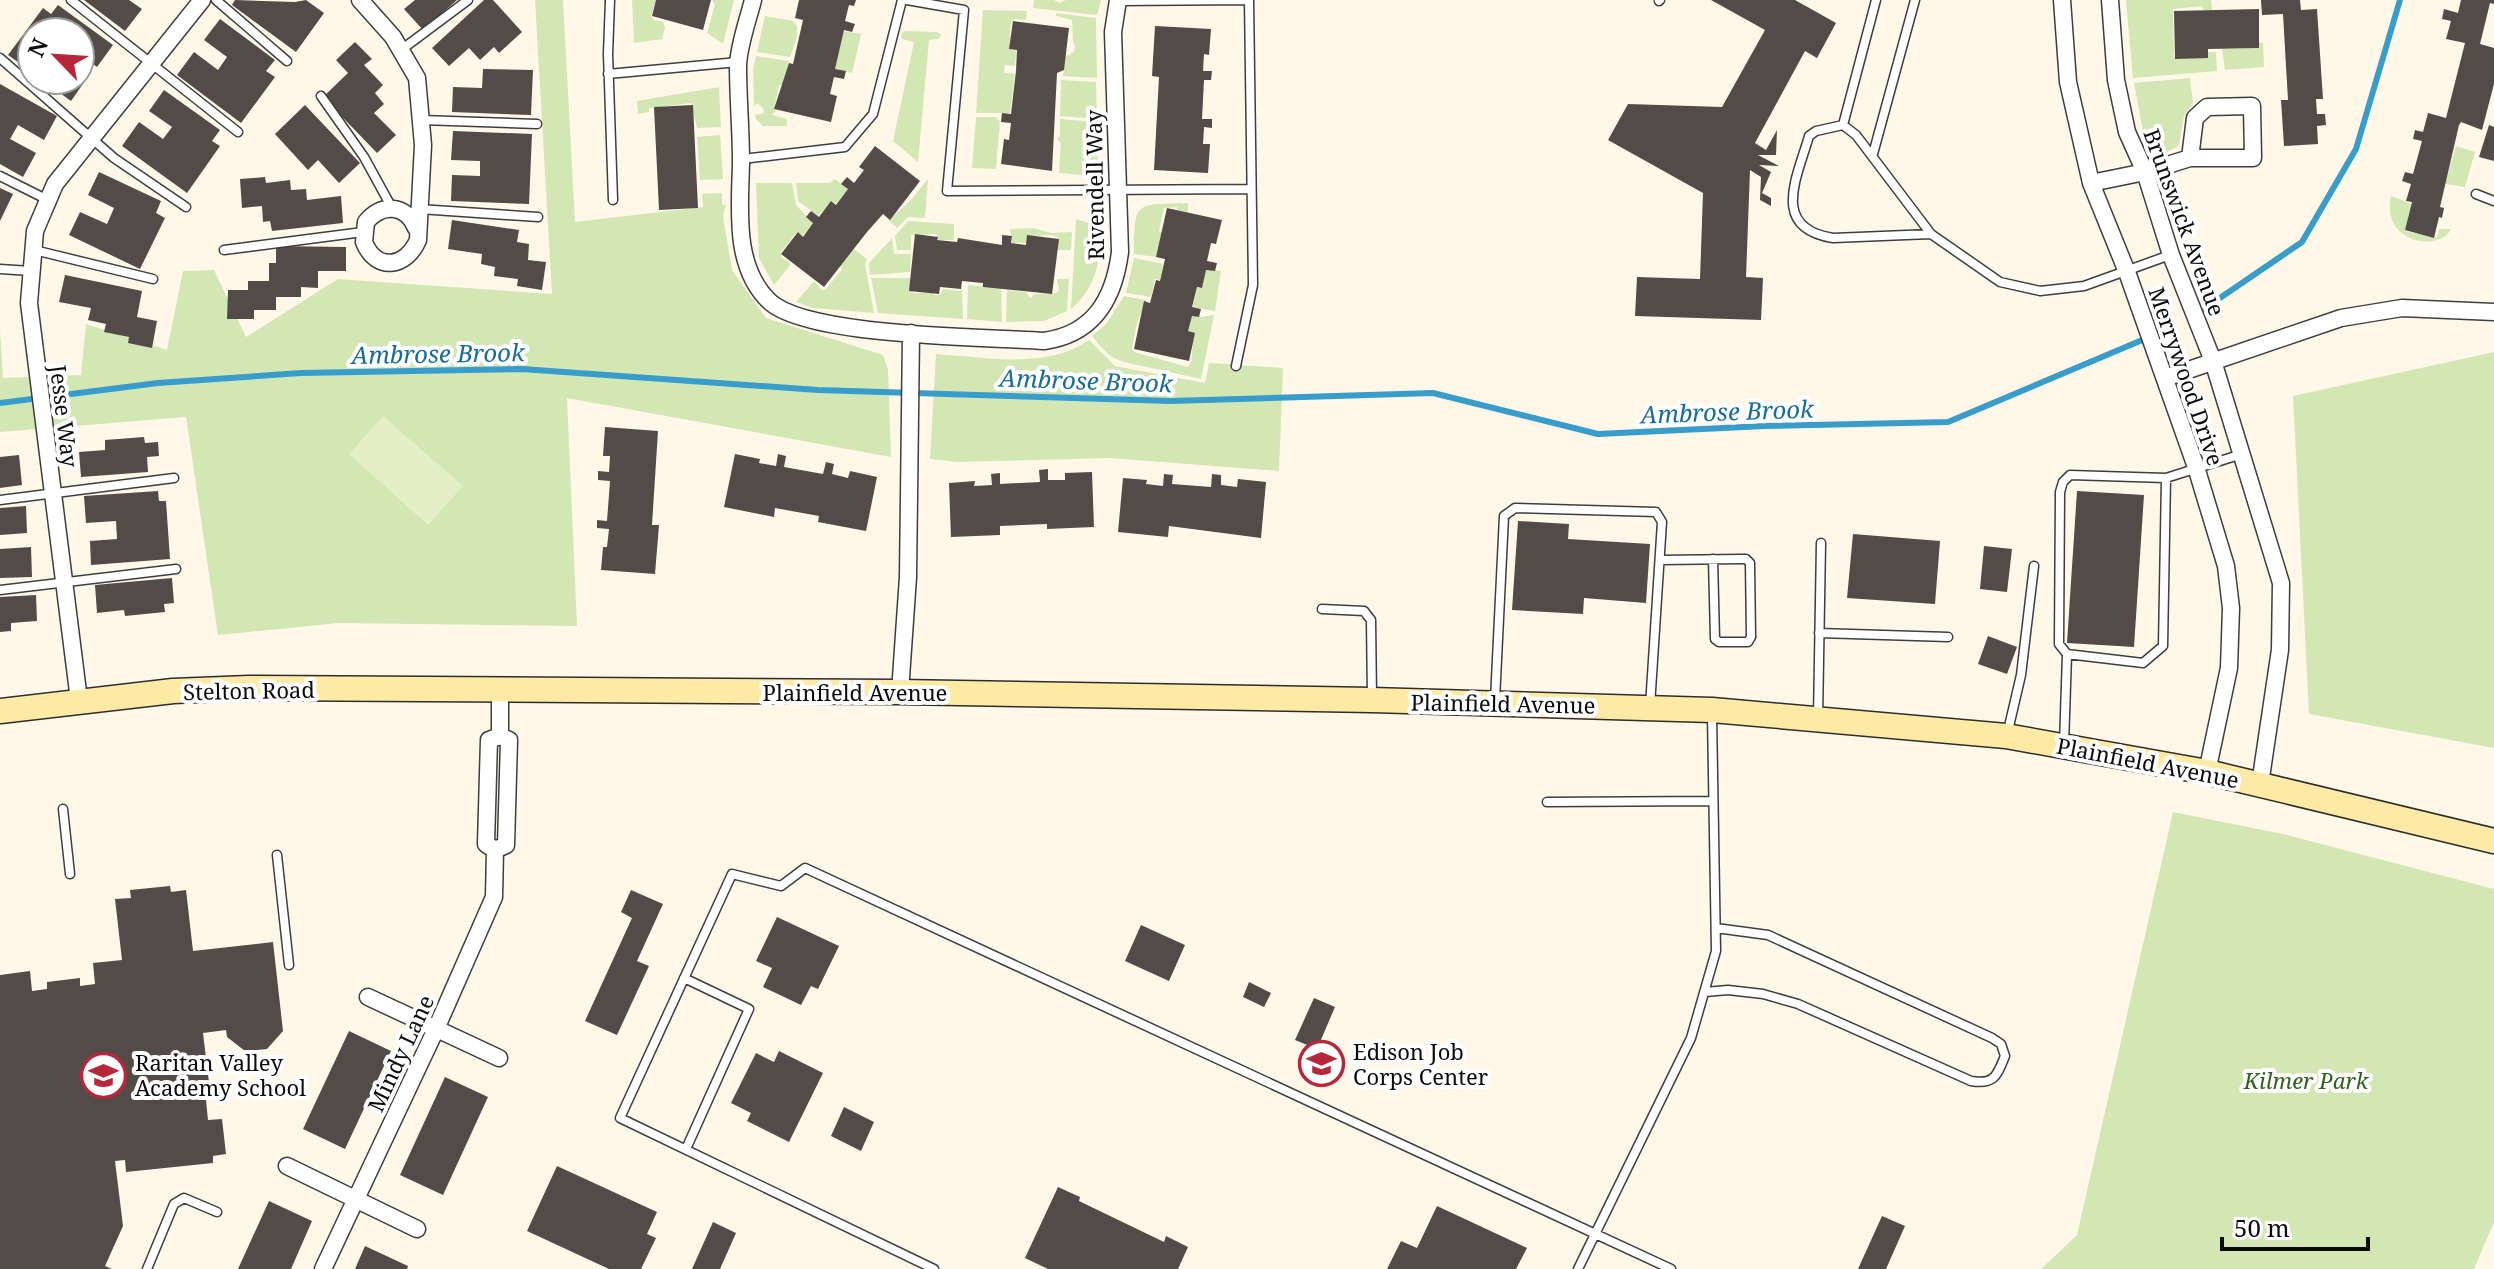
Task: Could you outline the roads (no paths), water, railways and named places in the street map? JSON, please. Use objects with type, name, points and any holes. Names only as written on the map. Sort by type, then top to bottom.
[{"type":"main road","name":"Stelton Road","points":[[0,711],[173,691],[249,688],[500,691]]},
{"type":"main road","name":"Plainfield Avenue","points":[[500,691],[900,692],[1372,700],[1712,710],[2006,736],[2207,772],[2494,841]]},
{"type":"street","name":"Jesse Way","points":[[79,700],[29,303],[35,231],[55,184],[202,0]]},
{"type":"street","points":[[360,0],[397,44],[417,78],[423,145],[416,228]]},
{"type":"street","name":"Rivendell Way","points":[[753,0],[738,62],[741,159],[739,230],[751,274],[769,301],[789,314],[839,327],[1044,341],[1065,338],[1087,325],[1116,280],[1120,252],[1113,32],[1118,1]]},
{"type":"street","name":"Merrywood Drive","points":[[2062,0],[2068,82],[2091,183],[2165,378],[2226,566],[2231,608],[2229,668],[2207,772]]},
{"type":"street","name":"Brunswick Avenue","points":[[2110,0],[2116,80],[2127,132],[2145,172],[2171,255],[2213,361],[2281,583],[2280,650],[2260,784]]},
{"type":"street","points":[[2091,183],[2145,172],[2190,158],[2253,158],[2252,106],[2207,107],[2195,118],[2190,158]]},
{"type":"street","points":[[381,209],[403,211],[412,218],[416,228],[418,240],[406,258],[384,262],[367,251],[363,232],[372,215],[381,209]]},
{"type":"street","points":[[2165,378],[2341,318],[2402,308],[2494,312]]},
{"type":"street","points":[[900,692],[908,577],[911,333]]},
{"type":"street","name":"Mindy Lane","points":[[323,1269],[436,1029],[494,897],[495,850],[486,844],[489,740],[500,736],[500,691]]},
{"type":"street","points":[[368,997],[499,1058]]},
{"type":"street","points":[[287,1166],[417,1229]]},
{"type":"lane","points":[[71,0],[238,132]]},
{"type":"lane","points":[[216,0],[287,61]]},
{"type":"lane","points":[[397,44],[468,0]]},
{"type":"lane","points":[[610,0],[608,74],[613,200]]},
{"type":"lane","points":[[741,159],[845,147],[873,114],[904,0],[964,10],[947,191],[1251,189]]},
{"type":"lane","points":[[1118,1],[1249,0],[1253,285],[1236,366]]},
{"type":"lane","points":[[1843,125],[1876,0]]},
{"type":"lane","points":[[1873,154],[1915,0]]},
{"type":"lane","points":[[0,58],[114,158],[186,207]]},
{"type":"lane","points":[[608,74],[738,62]]},
{"type":"lane","points":[[321,96],[364,157],[392,208]]},
{"type":"lane","points":[[421,120],[537,124]]},
{"type":"lane","points":[[1843,125],[1873,154],[1931,234],[2000,282],[2040,291],[2084,286],[2171,255]]},
{"type":"lane","points":[[1843,125],[1816,131],[1809,136],[1791,208],[1799,222],[1819,236],[1833,238],[1931,234]]},
{"type":"lane","points":[[0,176],[48,200]]},
{"type":"lane","points":[[2476,194],[2494,201]]},
{"type":"lane","points":[[418,209],[538,217]]},
{"type":"lane","points":[[224,250],[363,232]]},
{"type":"lane","points":[[34,250],[153,279]]},
{"type":"lane","points":[[0,269],[32,271]]},
{"type":"lane","points":[[2064,746],[2067,654],[2059,644],[2060,492],[2063,482],[2070,475],[2166,478],[2242,454]]},
{"type":"lane","points":[[0,500],[174,478]]},
{"type":"lane","points":[[2067,654],[2143,663],[2163,646],[2166,478]]},
{"type":"lane","points":[[1495,703],[1504,516],[1515,508],[1656,512],[1662,522],[1650,707]]},
{"type":"lane","points":[[1818,719],[1821,543]]},
{"type":"lane","points":[[1660,560],[1713,559],[1746,559],[1750,563],[1751,637],[1748,642],[1719,642],[1715,639],[1713,559]]},
{"type":"lane","points":[[2006,736],[2021,675],[2034,566]]},
{"type":"lane","points":[[0,590],[176,569]]},
{"type":"lane","points":[[1322,609],[1364,611],[1371,620],[1372,700]]},
{"type":"lane","points":[[1819,633],[1948,637]]},
{"type":"lane","points":[[1578,1269],[1691,1038],[1716,951],[1712,710]]},
{"type":"lane","points":[[1547,802],[1713,801]]},
{"type":"lane","points":[[63,809],[70,874]]},
{"type":"lane","points":[[277,855],[289,965]]},
{"type":"lane","points":[[934,1269],[620,1118],[732,874],[781,886],[805,868],[1671,1269]]},
{"type":"lane","points":[[1705,992],[1728,990],[1763,994],[1798,1004],[1971,1081],[1984,1083],[1996,1077],[2005,1056],[2001,1044],[1992,1038],[1768,935],[1716,928]]},
{"type":"lane","points":[[684,978],[749,1009],[686,1149]]},
{"type":"lane","points":[[147,1269],[174,1204],[184,1198],[217,1212]]},
{"type":"waterway","name":"Ambrose Brook","points":[[2195,315],[2302,242],[2356,149],[2400,0]]},
{"type":"waterway","name":"Ambrose Brook","points":[[0,403],[158,383],[301,373],[522,369],[818,390],[1171,401],[1433,393],[1598,434],[1948,422],[2147,338]]},
{"type":"place","name":"Edison Job Corps Center","points":[[1322,1064]]},
{"type":"place","name":"Raritan Valley Academy School","points":[[104,1075]]},
{"type":"park label","name":"Kilmer Park","points":[[2306,1080]]}]
